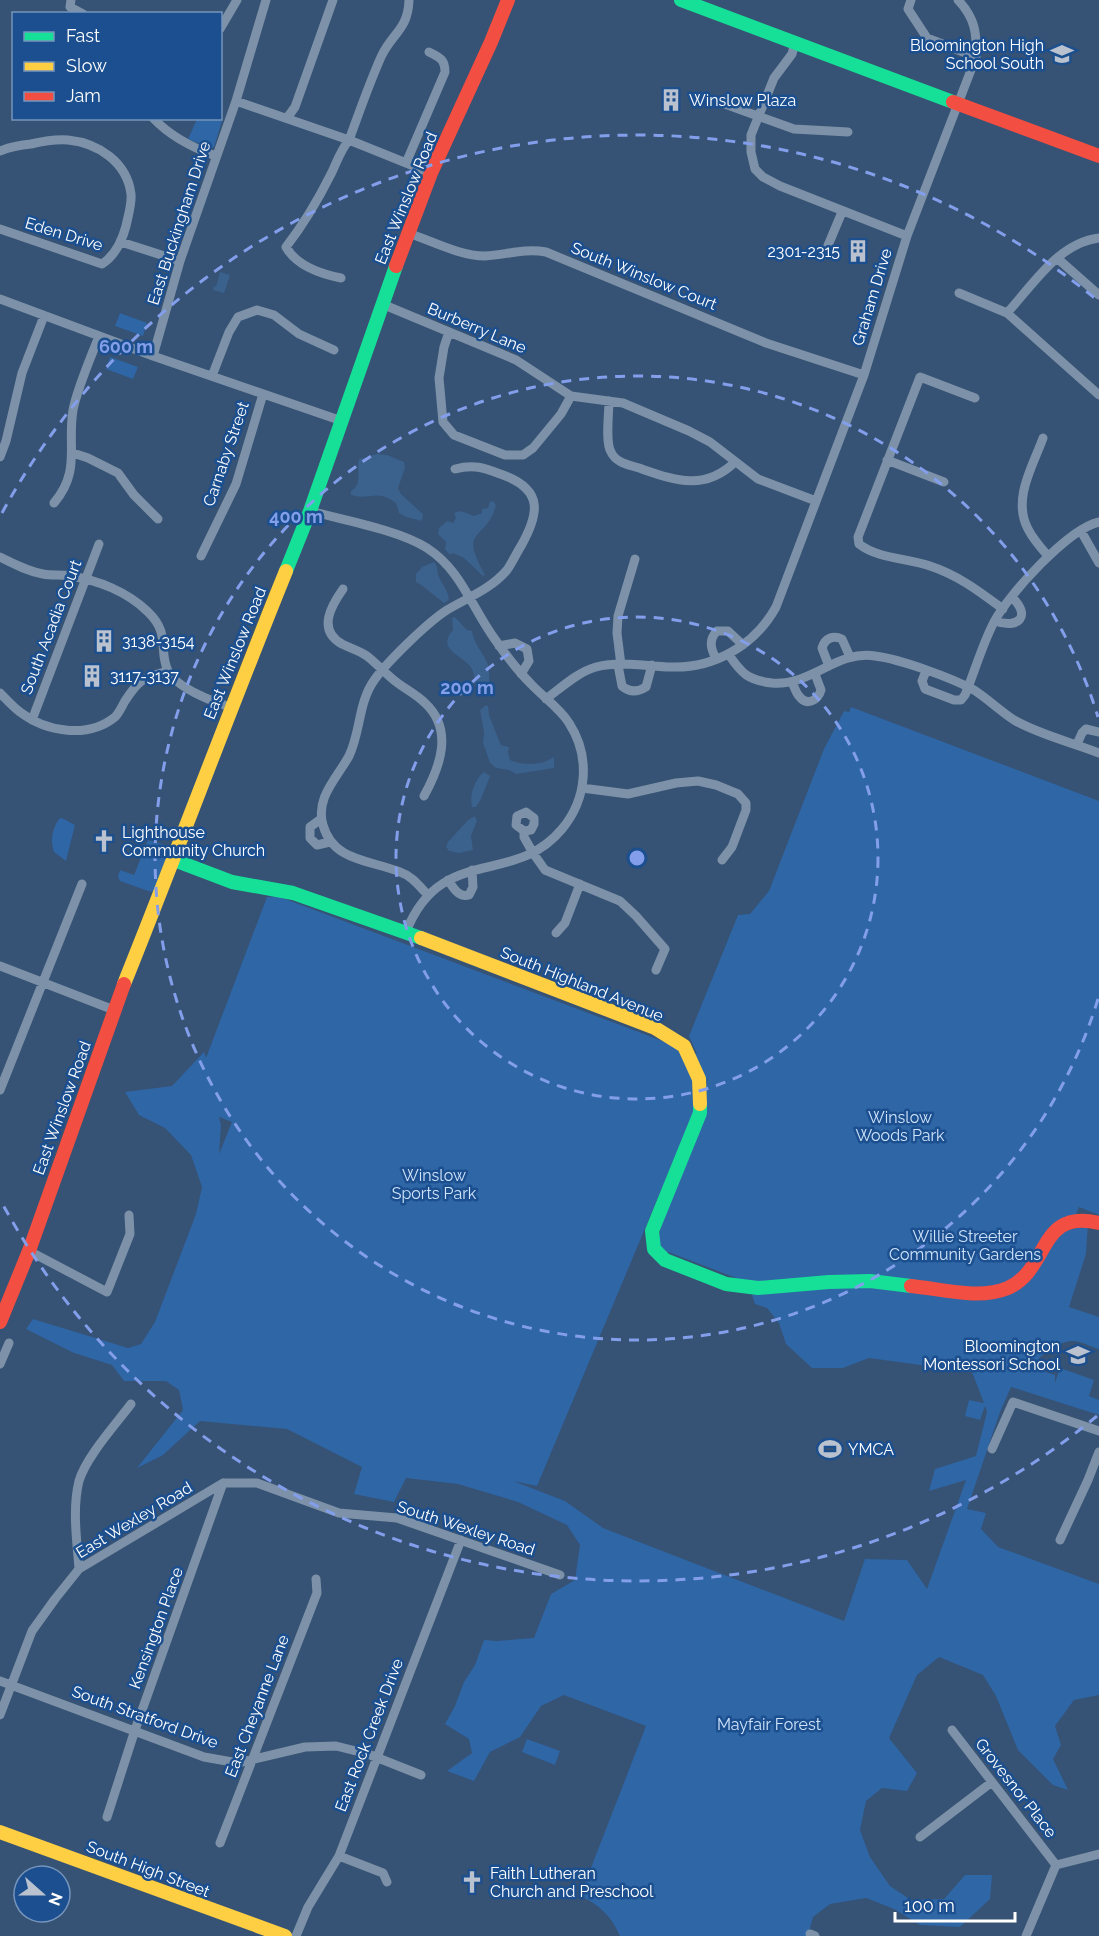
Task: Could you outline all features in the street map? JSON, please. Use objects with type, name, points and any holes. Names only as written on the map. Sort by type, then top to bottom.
[{"type":"street","points":[[71,0],[70,7],[79,12]]},
{"type":"street","points":[[222,25],[237,0]]},
{"type":"street","name":"East Buckingham Drive","points":[[153,356],[180,261],[236,101],[266,0]]},
{"type":"street","points":[[287,118],[295,107],[333,0]]},
{"type":"street","points":[[341,278],[325,275],[291,257],[286,248],[304,224],[332,173],[340,151],[349,140],[381,57],[408,17],[409,0]]},
{"type":"street","name":"East Winslow Road","points":[[0,1322],[29,1251],[114,1010],[174,860],[231,707],[310,511],[408,232],[431,173],[508,0]]},
{"type":"street","points":[[681,0],[1099,156]]},
{"type":"street","points":[[911,0],[908,9],[927,38],[976,57],[977,39],[972,16],[962,1]]},
{"type":"street","points":[[795,43],[792,54],[774,78],[751,135],[751,152],[755,169],[763,177],[780,186],[907,236]]},
{"type":"street","points":[[406,163],[445,72],[445,63],[441,58],[429,52]]},
{"type":"street","name":"Graham Drive","points":[[546,699],[584,672],[603,666],[673,667],[701,664],[729,655],[762,627],[776,607],[864,375],[907,236],[976,57]]},
{"type":"street","points":[[236,101],[349,140],[431,173]]},
{"type":"street","points":[[722,103],[794,129],[848,132]]},
{"type":"street","points":[[155,120],[174,136],[216,156]]},
{"type":"street","points":[[0,151],[9,147],[52,140],[68,140],[103,150],[115,161],[131,193],[121,242]]},
{"type":"street","points":[[824,255],[843,212]]},
{"type":"street","name":"Eden Drive","points":[[0,229],[102,264],[109,260],[121,242],[180,261]]},
{"type":"street","name":"South Winslow Court","points":[[408,232],[475,255],[494,255],[522,250],[546,252],[766,343],[864,375]]},
{"type":"street","points":[[1007,314],[1057,258],[1071,246],[1099,238]]},
{"type":"street","points":[[1057,258],[1099,295]]},
{"type":"street","points":[[959,293],[1007,314],[1099,395]]},
{"type":"street","points":[[0,299],[153,356],[342,421]]},
{"type":"street","name":"Burberry Lane","points":[[382,304],[516,360],[572,396],[623,404],[701,437],[758,479],[816,501]]},
{"type":"street","points":[[212,376],[229,332],[238,317],[257,310],[274,315],[299,334],[334,350]]},
{"type":"street","points":[[0,457],[22,373],[44,316]]},
{"type":"street","points":[[449,332],[439,378],[443,422],[454,435],[505,454],[523,455],[533,448],[561,414],[572,396]]},
{"type":"street","points":[[54,503],[65,490],[73,453],[73,410],[99,336]]},
{"type":"street","points":[[975,398],[920,378],[859,531],[859,544],[883,555],[921,563],[948,573],[970,585],[1003,609]]},
{"type":"street","name":"Carnaby Street","points":[[201,556],[236,484],[263,394]]},
{"type":"street","points":[[609,401],[609,445],[612,454],[620,462],[669,479],[696,482],[717,476],[735,462]]},
{"type":"street","points":[[1043,438],[1026,480],[1022,498],[1027,528],[1048,556]]},
{"type":"street","points":[[73,453],[118,473],[134,495],[158,519]]},
{"type":"street","points":[[887,460],[944,482]]},
{"type":"street","points":[[428,895],[415,880],[406,875],[345,855],[330,842],[321,813],[324,796],[352,748],[365,697],[382,670],[437,617],[495,582],[511,564],[532,527],[534,504],[529,493],[518,481],[471,465],[455,469]]},
{"type":"street","points":[[310,511],[405,537],[424,546],[452,569],[499,646],[521,674],[563,715],[577,738],[583,763],[582,788],[579,798],[569,820],[547,844],[519,859],[472,870],[448,879],[418,905],[406,932]]},
{"type":"street","points":[[926,671],[922,681],[928,690],[958,701],[963,698],[995,621],[1012,597],[1048,556],[1081,531],[1099,522]]},
{"type":"street","points":[[1081,531],[1099,563]]},
{"type":"street","name":"South Acadia Court","points":[[32,720],[99,544]]},
{"type":"street","points":[[0,557],[23,568],[45,574],[85,578],[122,592],[139,603],[161,628],[168,671],[179,684],[216,703],[231,707]]},
{"type":"street","points":[[635,559],[618,616],[617,633],[622,686],[630,691],[646,687],[649,683],[652,665]]},
{"type":"street","points":[[343,588],[328,613],[330,630],[339,643],[367,656],[425,703],[440,726],[443,740],[442,754],[433,781],[424,796]]},
{"type":"street","points":[[995,621],[1011,625],[1019,621],[1020,607],[1012,597]]},
{"type":"street","points":[[716,659],[711,645],[712,637],[717,631],[729,631],[743,645]]},
{"type":"street","points":[[829,666],[822,648],[830,637],[842,639],[850,657]]},
{"type":"street","points":[[499,646],[516,643],[527,649],[529,661],[521,674]]},
{"type":"street","points":[[729,655],[744,675],[767,682],[792,682],[850,657],[878,656],[968,687],[1016,721],[1099,753]]},
{"type":"street","points":[[0,693],[18,712],[32,720],[65,730],[81,731],[94,728],[115,716],[133,687],[142,679],[168,671]]},
{"type":"street","points":[[792,682],[799,696],[804,700],[812,701],[818,698],[821,690],[815,674]]},
{"type":"street","points":[[1077,744],[1086,729],[1099,732]]},
{"type":"street","points":[[582,788],[628,794],[676,783],[698,781],[744,796],[746,810],[732,847],[722,860]]},
{"type":"street","points":[[321,819],[310,826],[310,838],[317,845],[330,842]]},
{"type":"street","points":[[524,831],[524,837],[545,870],[620,901],[636,915],[665,949],[657,970]]},
{"type":"street","name":"South Highland Avenue","points":[[174,860],[232,882],[293,893],[406,932],[655,1028],[684,1046],[699,1079],[700,1113],[652,1231],[654,1250],[665,1260],[726,1284],[758,1288],[870,1281],[983,1294],[1002,1291],[1017,1283],[1029,1270],[1056,1230],[1067,1221],[1077,1218],[1099,1223]]},
{"type":"street","points":[[448,879],[459,894],[469,895],[473,887],[472,870]]},
{"type":"street","points":[[0,1090],[82,884]]},
{"type":"street","points":[[556,933],[565,923],[580,884]]},
{"type":"street","points":[[0,966],[114,1010]]},
{"type":"street","points":[[29,1251],[107,1292],[130,1234],[129,1215]]},
{"type":"street","points":[[0,1364],[9,1343]]},
{"type":"street","points":[[992,1449],[1013,1402],[1099,1431]]},
{"type":"street","points":[[79,1569],[76,1509],[80,1480],[93,1455],[131,1404]]},
{"type":"street","points":[[1060,1540],[1099,1452]]},
{"type":"street","points":[[1088,1480],[1099,1484]]},
{"type":"street","name":"East Wexley Road","points":[[0,1715],[32,1631],[79,1569],[223,1483]]},
{"type":"street","name":"South Wexley Road","points":[[223,1483],[257,1484],[339,1513],[397,1518],[560,1575]]},
{"type":"street","name":"Kensington Place","points":[[107,1817],[135,1730],[223,1483]]},
{"type":"street","name":"East Rock Creek Drive","points":[[296,1936],[308,1908],[339,1856],[460,1540]]},
{"type":"street","name":"East Cheyanne Lane","points":[[220,1843],[317,1593],[316,1579]]},
{"type":"street","name":"South Stratford Drive","points":[[0,1681],[204,1757],[238,1763],[305,1747],[336,1746],[376,1757],[421,1774]]},
{"type":"street","name":"Grovesnor Place","points":[[952,1730],[1056,1865]]},
{"type":"street","points":[[920,1837],[992,1782]]},
{"type":"street","name":"South High Street","points":[[0,1832],[285,1936]]},
{"type":"street","points":[[1026,1936],[1056,1865],[1099,1854]]},
{"type":"street","points":[[339,1856],[383,1873],[387,1882]]},
{"type":"green space","points":[[197,120],[222,121],[214,147],[211,148],[188,139]]},
{"type":"green space","points":[[120,313],[147,323],[143,336],[115,326]]},
{"type":"green space","points":[[110,357],[138,367],[133,379],[106,369]]},
{"type":"green space","points":[[851,707],[1099,801],[1099,1215],[1079,1207],[1070,1230],[1088,1224],[1086,1254],[1069,1307],[1099,1317],[1099,1349],[1078,1342],[1066,1342],[1044,1354],[1033,1368],[1055,1375],[1055,1383],[1060,1368],[1094,1380],[1089,1396],[1099,1400],[1099,1415],[1011,1387],[1000,1412],[967,1509],[986,1513],[981,1529],[998,1547],[1099,1584],[1099,1695],[1074,1700],[1055,1726],[1061,1745],[1053,1759],[1068,1790],[1053,1785],[1018,1750],[996,1696],[983,1675],[939,1657],[917,1675],[889,1738],[917,1773],[907,1791],[882,1788],[866,1801],[860,1830],[870,1857],[890,1886],[911,1900],[944,1899],[965,1875],[992,1875],[990,1899],[960,1927],[920,1925],[894,1909],[866,1898],[830,1904],[813,1917],[808,1936],[620,1936],[604,1912],[580,1896],[646,1726],[564,1695],[541,1706],[520,1737],[490,1752],[474,1781],[447,1771],[472,1753],[469,1739],[445,1724],[464,1682],[475,1665],[484,1640],[534,1638],[551,1594],[575,1580],[580,1545],[567,1525],[518,1502],[458,1484],[406,1478],[394,1502],[354,1494],[362,1467],[287,1429],[200,1421],[163,1455],[137,1468],[183,1410],[179,1390],[166,1381],[124,1381],[112,1365],[74,1353],[26,1329],[33,1319],[128,1348],[141,1344],[155,1322],[196,1214],[202,1187],[191,1155],[165,1128],[139,1115],[125,1092],[172,1086],[204,1052],[206,1058],[267,897],[280,897],[697,1054],[689,1036],[738,915],[750,914],[769,891],[824,749],[844,711],[849,712]],"holes":[[[709,1076],[655,1247],[773,1292],[752,1295],[755,1304],[767,1308],[779,1323],[786,1344],[812,1368],[843,1368],[869,1358],[972,1372],[984,1403],[969,1400],[965,1416],[980,1420],[985,1406],[987,1412],[976,1456],[935,1469],[929,1491],[966,1480],[927,1589],[907,1560],[865,1559],[844,1621],[603,1528],[565,1501],[513,1481],[537,1486]],[[219,1117],[232,1122],[219,1154],[221,1125]]]},
{"type":"green space","points":[[62,818],[75,825],[66,861],[54,852],[52,843],[55,827]]},
{"type":"green space","points":[[148,840],[168,846],[171,852],[157,889],[151,892],[120,881],[118,877],[120,870],[134,875]]},
{"type":"green space","points":[[527,1739],[560,1751],[555,1765],[522,1752]]},
{"type":"shaded area","points":[[220,272],[230,275],[224,293],[213,290]]},
{"type":"shaded area","points":[[377,454],[387,455],[404,462],[405,468],[398,488],[401,494],[423,514],[422,521],[399,513],[396,503],[383,496],[351,495],[358,481],[359,459]]},
{"type":"shaded area","points":[[490,501],[496,506],[486,526],[474,541],[477,559],[485,575],[483,576],[464,558],[453,553],[450,555],[445,549],[446,542],[438,534],[439,528],[447,521],[453,523],[456,518],[454,513],[461,511],[474,516],[482,513],[482,509],[488,508]]},
{"type":"shaded area","points":[[434,562],[449,600],[444,603],[416,582],[416,574],[422,567]]},
{"type":"shaded area","points":[[455,617],[467,630],[472,631],[486,661],[492,694],[488,697],[476,688],[472,669],[453,652],[447,643],[453,630],[452,618]]},
{"type":"shaded area","points":[[486,705],[501,745],[509,747],[510,760],[533,764],[554,757],[554,768],[516,774],[509,770],[496,768],[490,763],[483,743],[484,733],[480,710]]},
{"type":"shaded area","points":[[484,772],[490,776],[481,799],[476,807],[472,807],[473,788],[477,779]]},
{"type":"shaded area","points":[[475,816],[477,821],[471,836],[473,850],[459,853],[449,851],[446,847],[448,842],[468,820]]},
{"type":"traffic: fast","points":[[681,0],[953,102]]},
{"type":"traffic: fast","points":[[286,571],[310,511],[396,266]]},
{"type":"traffic: fast","points":[[174,860],[232,882],[293,893],[421,938]]},
{"type":"traffic: fast","points":[[700,1104],[700,1113],[652,1231],[654,1249],[665,1260],[726,1284],[758,1288],[870,1281],[911,1286]]},
{"type":"traffic: slow","points":[[124,984],[286,571]]},
{"type":"traffic: slow","points":[[421,938],[655,1028],[684,1046],[699,1079],[700,1104]]},
{"type":"traffic: slow","points":[[0,1832],[285,1936]]},
{"type":"traffic: jam","points":[[396,266],[431,173],[508,0]]},
{"type":"traffic: jam","points":[[953,102],[1099,156]]},
{"type":"traffic: jam","points":[[0,1322],[29,1251],[124,984]]},
{"type":"traffic: jam","points":[[911,1286],[973,1293],[1008,1288],[1031,1268],[1054,1232],[1065,1224],[1079,1221],[1099,1223]]},
{"type":"place","name":"Bloomington High School South","points":[[1062,54]]},
{"type":"place","name":"Winslow Plaza","points":[[671,100]]},
{"type":"place","name":"2301-2315","points":[[858,251]]},
{"type":"place","name":"3138-3154","points":[[104,641]]},
{"type":"place","name":"3117-3137","points":[[92,676]]},
{"type":"place","name":"Lighthouse Community Church","points":[[104,841]]},
{"type":"place","name":"Bloomington Montessori School","points":[[1078,1355]]},
{"type":"place","name":"YMCA","points":[[830,1449]]},
{"type":"place","name":"Faith Lutheran Church and Preschool","points":[[472,1882]]},
{"type":"park label","name":"Winslow Woods Park","points":[[900,1126]]},
{"type":"park label","name":"Winslow Sports Park","points":[[434,1184]]},
{"type":"park label","name":"Willie Streeter Community Gardens","points":[[965,1245]]},
{"type":"park label","name":"Mayfair Forest","points":[[769,1724]]}]
